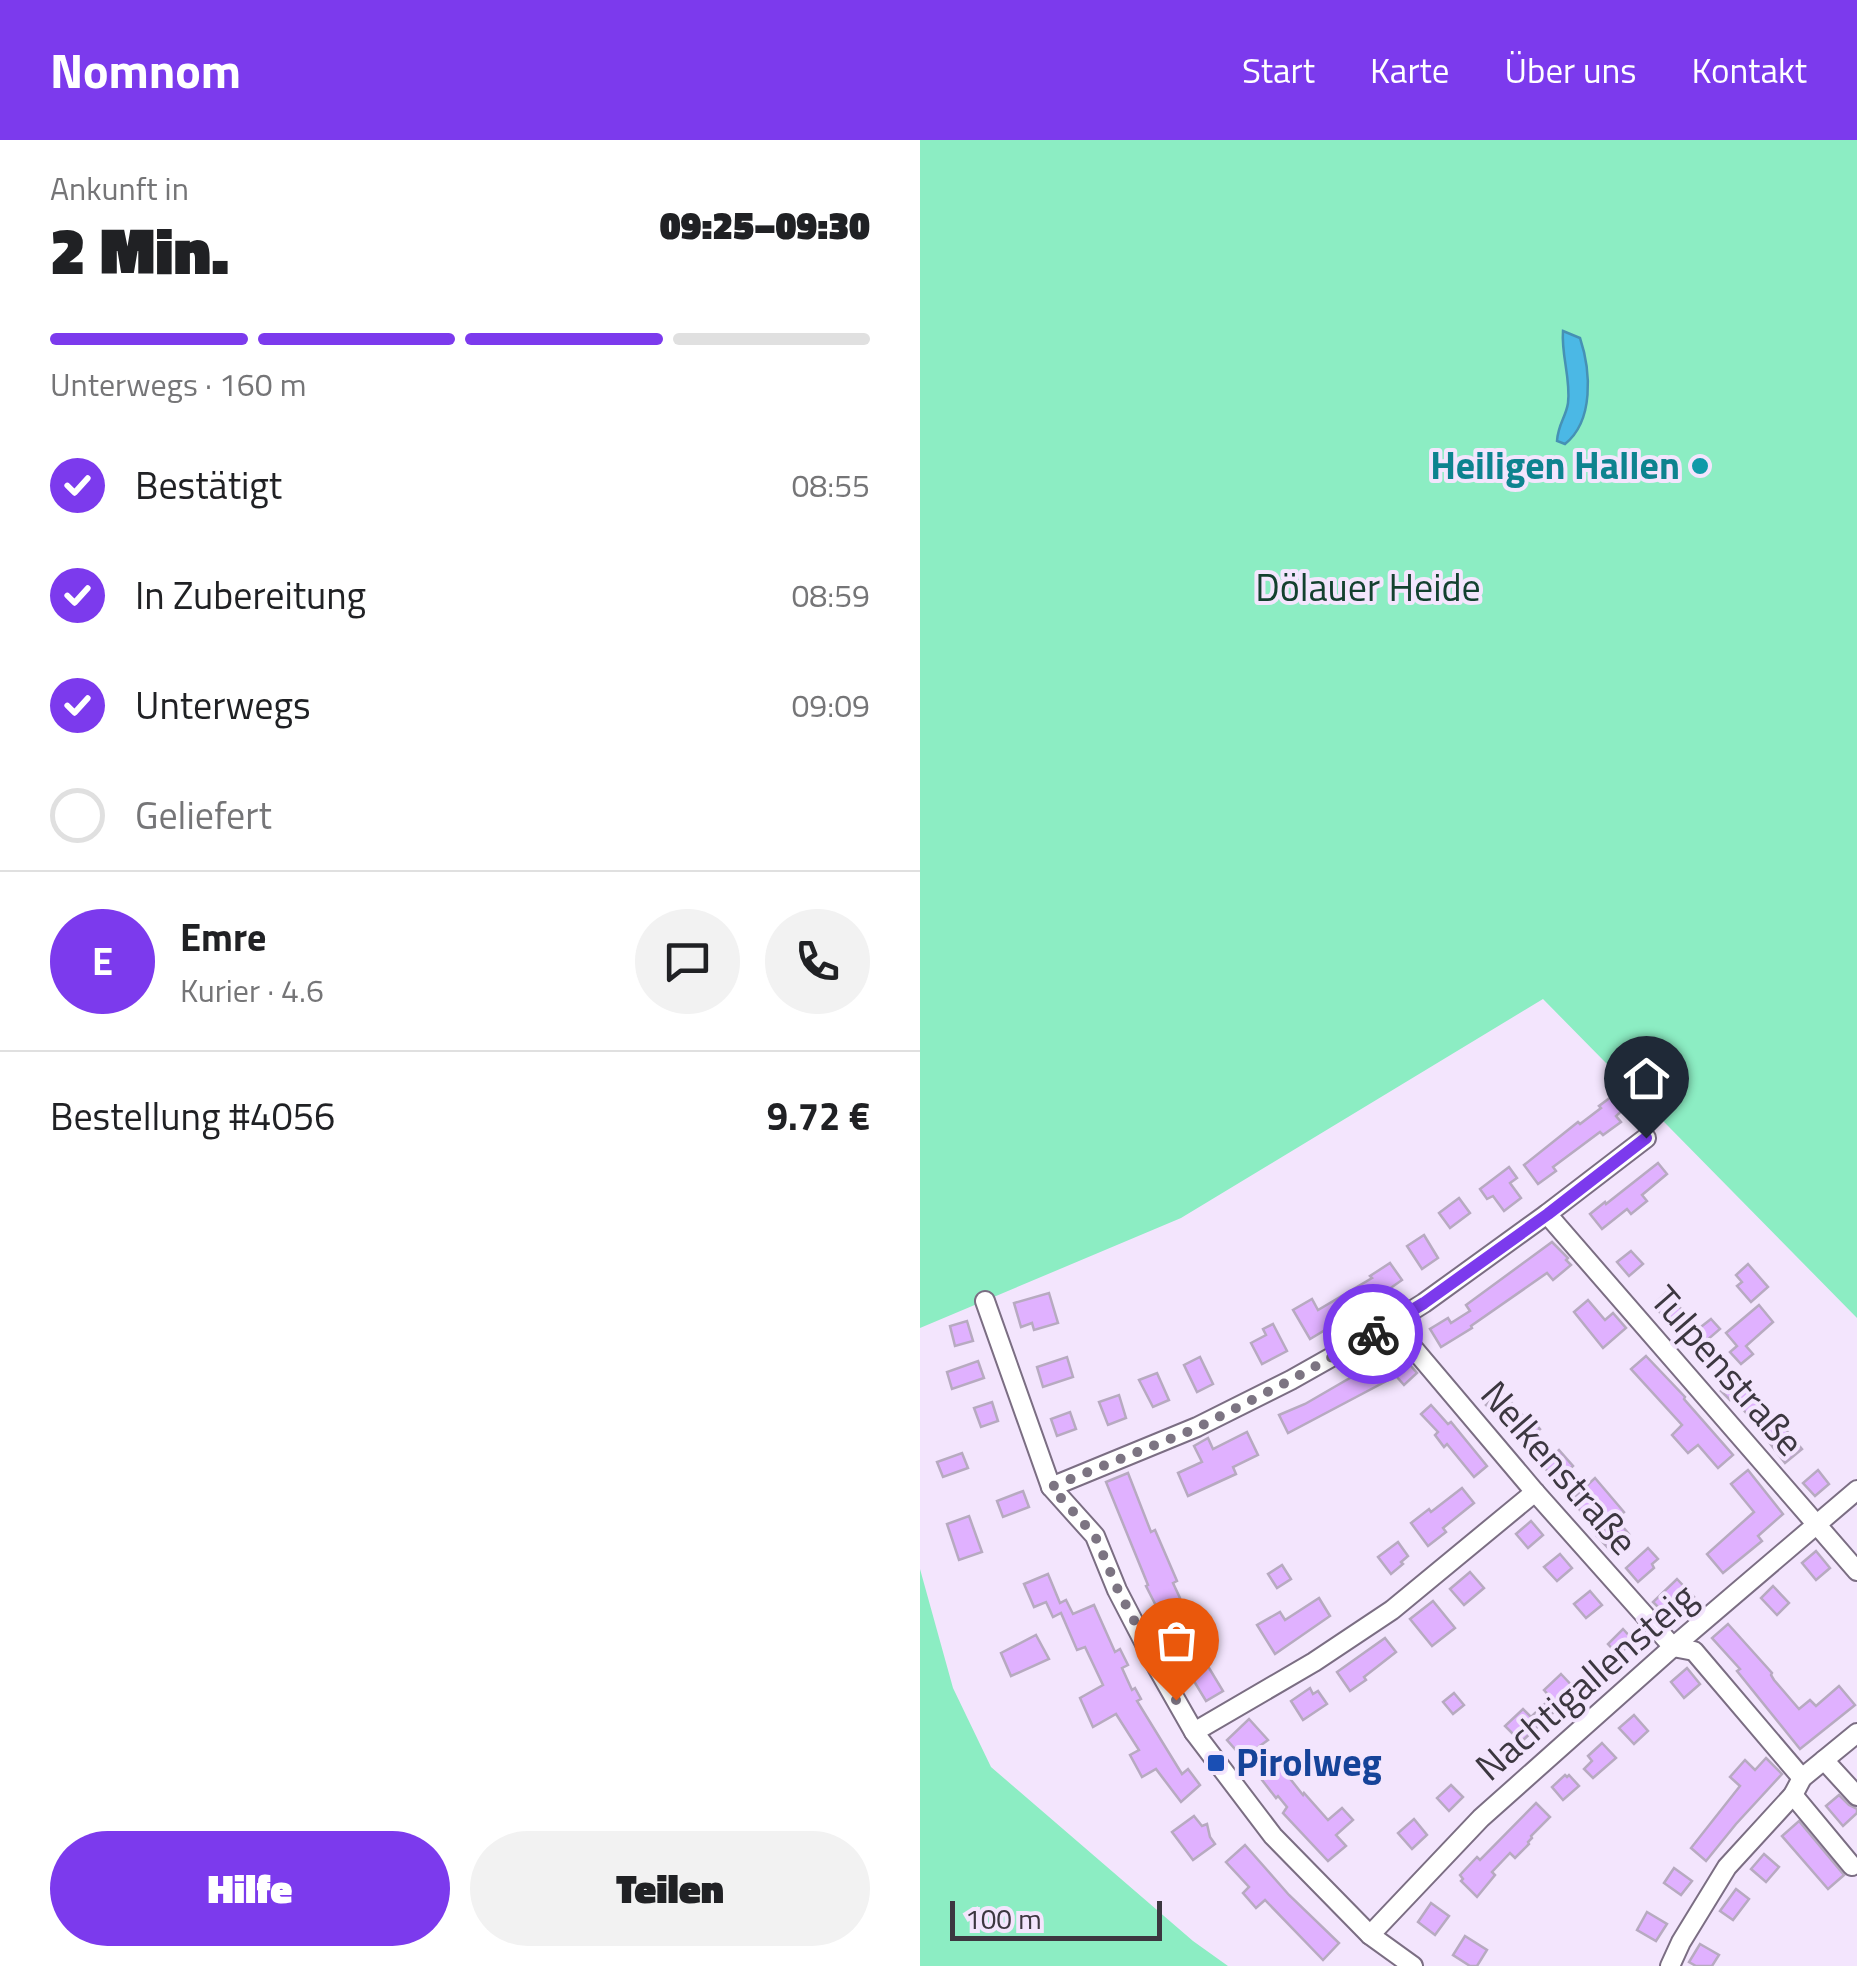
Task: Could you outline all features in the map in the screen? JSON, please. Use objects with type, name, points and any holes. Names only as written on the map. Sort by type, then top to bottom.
[{"type":"street","points":[[1051,1487],[1197,1428],[1392,1323],[1548,1214],[1646,1138]]},
{"type":"street","name":"Tulpenstraße","points":[[1548,1214],[1857,1572]]},
{"type":"street","points":[[985,1301],[1051,1487],[1095,1536],[1118,1590],[1194,1732],[1273,1836],[1370,1935],[1412,1966]]},
{"type":"street","name":"Nelkenstraße","points":[[1392,1323],[1673,1647],[1694,1651],[1802,1778]]},
{"type":"street","name":"Nachtigallensteig","points":[[1370,1935],[1481,1818],[1857,1490]]},
{"type":"street","points":[[1194,1732],[1314,1662],[1392,1610],[1535,1492]]},
{"type":"street","points":[[1670,1966],[1727,1867],[1793,1795],[1802,1778],[1857,1733]]},
{"type":"street","points":[[1824,1760],[1857,1796]]},
{"type":"street","points":[[1793,1795],[1852,1866]]},
{"type":"green space","name":"Dölauer Heide","points":[[920,140],[1857,140],[1857,1318],[1543,999],[1181,1218],[920,1328]]},
{"type":"green space","points":[[920,1569],[953,1688],[991,1767],[1193,1941],[1228,1966],[920,1966]]},
{"type":"water","points":[[1563,331],[1580,338],[1588,380],[1581,422],[1565,444],[1557,441],[1569,394]]},
{"type":"building","points":[[1615,1094],[1626,1107],[1616,1116],[1621,1122],[1603,1135],[1600,1132],[1553,1167],[1556,1171],[1538,1184],[1524,1165]]},
{"type":"building","points":[[1658,1163],[1667,1174],[1642,1195],[1647,1201],[1631,1214],[1627,1209],[1602,1229],[1590,1214]]},
{"type":"building","points":[[1509,1167],[1517,1178],[1510,1183],[1521,1198],[1504,1211],[1493,1196],[1487,1199],[1480,1189]]},
{"type":"building","points":[[1459,1198],[1470,1213],[1450,1228],[1439,1213]]},
{"type":"building","points":[[1424,1235],[1438,1258],[1422,1269],[1407,1246]]},
{"type":"building","points":[[1552,1242],[1571,1265],[1553,1280],[1547,1273],[1441,1347],[1430,1329],[1448,1318],[1451,1323],[1470,1311],[1466,1305]]},
{"type":"building","points":[[1631,1251],[1643,1264],[1629,1276],[1617,1262]]},
{"type":"building","points":[[1390,1263],[1402,1280],[1310,1339],[1293,1310],[1312,1299],[1318,1310]]},
{"type":"building","points":[[1748,1264],[1768,1287],[1751,1302],[1737,1286],[1742,1282],[1736,1275]]},
{"type":"building","points":[[1049,1293],[1058,1323],[1034,1330],[1032,1323],[1021,1327],[1014,1303]]},
{"type":"building","points":[[1666,1293],[1683,1311],[1672,1321],[1653,1305]]},
{"type":"building","points":[[1588,1300],[1605,1320],[1613,1313],[1626,1328],[1603,1348],[1574,1312]]},
{"type":"building","points":[[1759,1305],[1773,1322],[1746,1346],[1753,1354],[1741,1364],[1730,1352],[1737,1346],[1726,1333]]},
{"type":"building","points":[[1711,1319],[1720,1329],[1706,1341],[1697,1330]]},
{"type":"building","points":[[967,1321],[973,1341],[955,1346],[950,1326]]},
{"type":"building","points":[[1273,1324],[1287,1351],[1262,1364],[1251,1343],[1266,1335],[1263,1329]]},
{"type":"building","points":[[1396,1349],[1417,1373],[1404,1385],[1396,1376],[1288,1433],[1279,1415],[1369,1367],[1371,1370]]},
{"type":"building","points":[[1646,1356],[1733,1455],[1718,1468],[1698,1445],[1688,1453],[1672,1435],[1682,1425],[1631,1369]]},
{"type":"building","points":[[1067,1357],[1073,1377],[1043,1387],[1037,1367]]},
{"type":"building","points":[[1200,1357],[1213,1384],[1197,1392],[1184,1365]]},
{"type":"building","points":[[978,1361],[984,1378],[952,1389],[947,1372]]},
{"type":"building","points":[[1157,1373],[1169,1400],[1153,1407],[1139,1380]]},
{"type":"building","points":[[1739,1374],[1802,1449],[1785,1463],[1749,1416],[1721,1391]]},
{"type":"building","points":[[1501,1391],[1540,1429],[1524,1443],[1486,1405]]},
{"type":"building","points":[[1119,1395],[1126,1418],[1108,1425],[1099,1402]]},
{"type":"building","points":[[992,1402],[998,1421],[981,1427],[974,1408]]},
{"type":"building","points":[[1431,1405],[1448,1424],[1451,1422],[1487,1466],[1474,1477],[1447,1444],[1444,1447],[1435,1435],[1438,1432],[1421,1414]]},
{"type":"building","points":[[1070,1412],[1076,1429],[1057,1436],[1051,1419]]},
{"type":"building","points":[[1247,1432],[1258,1455],[1233,1467],[1236,1474],[1188,1496],[1178,1473],[1202,1462],[1194,1446],[1208,1438],[1213,1449]]},
{"type":"building","points":[[1559,1450],[1573,1466],[1557,1481],[1542,1465]]},
{"type":"building","points":[[962,1453],[968,1468],[943,1477],[937,1462]]},
{"type":"building","points":[[1748,1470],[1783,1514],[1758,1536],[1762,1541],[1723,1573],[1707,1554],[1754,1512],[1731,1484]]},
{"type":"building","points":[[1818,1470],[1829,1484],[1815,1496],[1803,1483]]},
{"type":"building","points":[[1128,1473],[1151,1532],[1155,1530],[1177,1581],[1173,1583],[1180,1598],[1175,1601],[1195,1638],[1177,1647],[1146,1586],[1106,1482]]},
{"type":"building","points":[[1595,1478],[1624,1512],[1616,1519],[1629,1534],[1610,1550],[1597,1536],[1605,1529],[1591,1512],[1586,1517],[1571,1500]]},
{"type":"building","points":[[1462,1488],[1474,1503],[1428,1546],[1411,1523]]},
{"type":"building","points":[[1023,1491],[1029,1507],[1003,1517],[997,1501]]},
{"type":"building","points":[[969,1516],[982,1552],[959,1560],[947,1524]]},
{"type":"building","points":[[1531,1521],[1543,1535],[1528,1548],[1516,1534]]},
{"type":"building","points":[[1398,1542],[1408,1556],[1391,1574],[1378,1557]]},
{"type":"building","points":[[1648,1548],[1658,1559],[1638,1582],[1626,1568]]},
{"type":"building","points":[[1816,1551],[1830,1568],[1816,1580],[1802,1563]]},
{"type":"building","points":[[1560,1554],[1572,1568],[1557,1581],[1544,1567]]},
{"type":"building","points":[[1282,1565],[1291,1579],[1277,1588],[1268,1574]]},
{"type":"building","points":[[1470,1572],[1484,1588],[1464,1605],[1450,1589]]},
{"type":"building","points":[[1048,1574],[1060,1603],[1066,1600],[1073,1614],[1094,1605],[1115,1652],[1120,1649],[1128,1665],[1122,1668],[1141,1699],[1137,1701],[1182,1774],[1188,1769],[1200,1785],[1181,1802],[1156,1769],[1142,1777],[1130,1755],[1139,1750],[1116,1714],[1093,1727],[1080,1698],[1103,1685],[1085,1647],[1077,1650],[1061,1613],[1053,1617],[1046,1602],[1034,1607],[1024,1584]]},
{"type":"building","points":[[1677,1579],[1694,1597],[1668,1617],[1653,1602]]},
{"type":"building","points":[[1773,1586],[1789,1603],[1777,1615],[1761,1598]]},
{"type":"building","points":[[1590,1591],[1602,1605],[1586,1618],[1574,1604]]},
{"type":"building","points":[[1319,1598],[1330,1616],[1275,1654],[1257,1625],[1280,1612],[1285,1620]]},
{"type":"building","points":[[1433,1601],[1455,1628],[1432,1646],[1410,1619]]},
{"type":"building","points":[[1728,1624],[1799,1709],[1810,1700],[1816,1706],[1839,1686],[1855,1705],[1800,1749],[1712,1638]]},
{"type":"building","points":[[1623,1629],[1634,1641],[1618,1655],[1608,1644]]},
{"type":"building","points":[[1036,1635],[1049,1659],[1011,1676],[1001,1653]]},
{"type":"building","points":[[1385,1638],[1396,1652],[1350,1691],[1337,1672]]},
{"type":"building","points":[[1203,1658],[1223,1691],[1206,1701],[1186,1668]]},
{"type":"building","points":[[1687,1668],[1700,1684],[1684,1698],[1671,1682]]},
{"type":"building","points":[[1561,1674],[1577,1691],[1521,1742],[1505,1726],[1523,1709],[1531,1717],[1551,1698],[1544,1690]]},
{"type":"building","points":[[1310,1688],[1313,1694],[1318,1691],[1327,1704],[1303,1720],[1291,1701]]},
{"type":"building","points":[[1454,1693],[1464,1705],[1453,1714],[1443,1702]]},
{"type":"building","points":[[1634,1715],[1648,1731],[1634,1744],[1619,1728]]},
{"type":"building","points":[[1249,1719],[1268,1740],[1243,1758],[1227,1740]]},
{"type":"building","points":[[1602,1743],[1616,1758],[1593,1778],[1584,1769],[1592,1761],[1588,1756]]},
{"type":"building","points":[[1766,1758],[1782,1774],[1706,1861],[1691,1848],[1740,1786],[1730,1777],[1745,1760],[1755,1770]]},
{"type":"building","points":[[1280,1766],[1328,1820],[1342,1808],[1353,1820],[1336,1835],[1346,1846],[1328,1861],[1283,1813],[1287,1807],[1262,1780]]},
{"type":"building","points":[[1565,1775],[1579,1786],[1563,1800],[1552,1787]]},
{"type":"building","points":[[1451,1785],[1463,1797],[1449,1811],[1437,1798]]},
{"type":"building","points":[[1839,1795],[1857,1809],[1843,1826],[1826,1806]]},
{"type":"building","points":[[1536,1803],[1550,1817],[1515,1858],[1510,1853],[1492,1872],[1495,1875],[1477,1897],[1460,1875]]},
{"type":"building","points":[[1194,1816],[1202,1826],[1207,1824],[1215,1844],[1193,1860],[1172,1832]]},
{"type":"building","points":[[1414,1819],[1427,1835],[1412,1849],[1398,1833]]},
{"type":"building","points":[[1799,1821],[1844,1875],[1828,1889],[1782,1836]]},
{"type":"building","points":[[1245,1845],[1339,1943],[1323,1960],[1265,1900],[1256,1908],[1243,1893],[1249,1887],[1226,1862]]},
{"type":"building","points":[[1764,1854],[1779,1867],[1766,1882],[1751,1869]]},
{"type":"building","points":[[1674,1868],[1692,1881],[1681,1895],[1664,1883]]},
{"type":"building","points":[[1736,1889],[1749,1899],[1733,1920],[1720,1911]]},
{"type":"building","points":[[1431,1903],[1449,1916],[1435,1935],[1418,1922]]},
{"type":"building","points":[[1647,1912],[1667,1924],[1656,1941],[1637,1930]]},
{"type":"building","points":[[1465,1936],[1487,1950],[1477,1966],[1453,1955]]},
{"type":"building","points":[[1700,1944],[1719,1955],[1712,1966],[1689,1962]]},
{"type":"way so far","points":[[1176,1700],[1118,1590],[1095,1536],[1051,1487],[1197,1428],[1373,1334]]},
{"type":"place","name":"Heiligen Hallen","points":[[1700,466]]},
{"type":"place","name":"Pirolweg","points":[[1216,1763]]},
{"type":"route","points":[[1373,1334],[1424,1303],[1548,1214],[1646,1138]]}]
